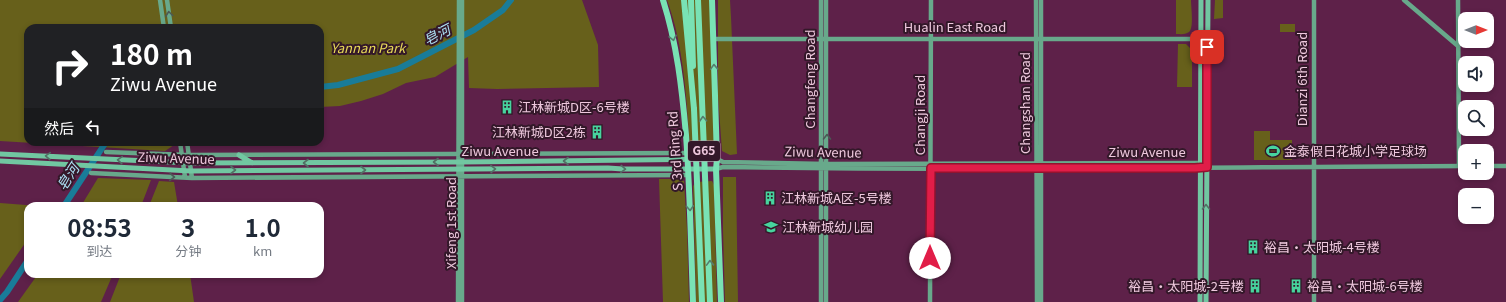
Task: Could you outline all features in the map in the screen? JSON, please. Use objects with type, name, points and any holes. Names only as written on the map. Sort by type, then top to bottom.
[{"type":"highway","name":"S 3rd Ring Rd","points":[[663,0],[672,30],[682,91],[688,172],[693,302]]},
{"type":"highway","points":[[684,0],[694,109]]},
{"type":"highway","name":"G65","points":[[691,0],[702,302]]},
{"type":"highway","name":"G65","points":[[698,0],[710,302]]},
{"type":"highway","points":[[712,0],[721,302]]},
{"type":"main road","points":[[1200,302],[1201,0]]},
{"type":"main road","points":[[1206,302],[1208,0]]},
{"type":"main road","name":"Ziwu Avenue","points":[[0,154],[183,163],[460,162],[687,156],[717,159]]},
{"type":"main road","points":[[239,155],[252,163],[252,170]]},
{"type":"main road","name":"Ziwu Avenue","points":[[0,161],[184,170],[600,168],[688,172],[716,168]]},
{"type":"street","points":[[160,0],[163,24]]},
{"type":"street","points":[[167,0],[170,24]]},
{"type":"street","name":"Xifeng 1st Road","points":[[458,302],[460,177],[459,0]]},
{"type":"street","name":"Xifeng 1st Road","points":[[460,27],[462,0]]},
{"type":"street","name":"Changfeng Road","points":[[821,0],[824,38],[827,166],[826,302]]},
{"type":"street","name":"Changfeng Road","points":[[821,302],[821,166],[826,0]]},
{"type":"street","name":"Changji Road","points":[[930,302],[931,0]]},
{"type":"street","name":"Changshan Road","points":[[1036,0],[1038,38],[1041,302]]},
{"type":"street","name":"Changshan Road","points":[[1038,38],[1041,0]]},
{"type":"street","name":"Dianzi 6th Road","points":[[1314,0],[1314,302]]},
{"type":"street","points":[[1404,0],[1458,46]]},
{"type":"street","points":[[1458,0],[1458,12]]},
{"type":"street","name":"Hualin East Road","points":[[713,39],[1196,39]]},
{"type":"street","points":[[1458,48],[1459,144]]},
{"type":"street","points":[[181,146],[185,177]]},
{"type":"street","points":[[188,146],[192,178]]},
{"type":"street","points":[[106,152],[189,156],[460,154],[687,156]]},
{"type":"street","name":"Ziwu Avenue","points":[[717,159],[723,162],[821,166]]},
{"type":"street","name":"Ziwu Avenue","points":[[716,168],[821,166],[1458,166]]},
{"type":"street","name":"Changshan Road","points":[[1037,302],[1039,166]]},
{"type":"street","points":[[1494,166],[1506,166]]},
{"type":"street","points":[[91,173],[192,178],[460,177],[688,172]]},
{"type":"street","name":"Xifeng 1st Road","points":[[460,177],[462,302]]},
{"type":"green space","name":"Yannan Park","points":[[0,0],[582,0],[598,45],[599,87],[497,89],[469,88],[468,57],[435,77],[406,83],[383,94],[361,101],[340,106],[324,107],[324,24],[24,24],[24,142],[0,141]]},
{"type":"green space","points":[[667,0],[711,0],[714,144],[690,145],[681,53],[673,17]]},
{"type":"green space","points":[[718,0],[730,0],[737,154],[730,155],[722,151],[718,96]]},
{"type":"green space","points":[[1176,0],[1191,0],[1191,30],[1186,34],[1176,34]]},
{"type":"green space","points":[[1215,0],[1223,0],[1223,18],[1214,19]]},
{"type":"green space","points":[[1280,24],[1295,24],[1295,32],[1280,32]]},
{"type":"green space","points":[[1178,44],[1186,44],[1192,50],[1192,87],[1177,87]]},
{"type":"green space","points":[[1254,131],[1270,131],[1270,140],[1292,140],[1292,160],[1254,160]]},
{"type":"green space","name":"Yannan Park","points":[[82,146],[172,146],[165,151]]},
{"type":"green space","points":[[723,177],[736,177],[738,302],[725,302]]},
{"type":"green space","points":[[98,178],[151,180],[143,202],[83,202]]},
{"type":"green space","points":[[659,179],[677,179],[684,181],[689,302],[663,302]]},
{"type":"green space","points":[[159,181],[174,182],[177,202],[151,202]]},
{"type":"green space","points":[[712,181],[714,185],[717,302],[696,302],[693,186],[696,182]]},
{"type":"green space","points":[[0,203],[24,205],[24,245],[0,279]]},
{"type":"green space","points":[[35,278],[111,278],[101,302],[18,302]]},
{"type":"green space","points":[[119,278],[191,278],[194,302],[110,302]]},
{"type":"waterway","name":"皂河","points":[[324,87],[338,85],[398,69],[474,30],[503,10],[511,0]]},
{"type":"waterway","name":"皂河","points":[[67,202],[103,146]]},
{"type":"waterway","name":"皂河","points":[[0,300],[24,266]]},
{"type":"place","name":"江林新城D区-6号楼","points":[[507,107]]},
{"type":"place","name":"江林新城D区2栋","points":[[597,132]]},
{"type":"place","name":"金泰假日花城小学足球场","points":[[1273,151]]},
{"type":"place","name":"江林新城A区-5号楼","points":[[770,198]]},
{"type":"place","name":"江林新城幼儿园","points":[[771,227]]},
{"type":"place","name":"裕昌·太阳城-4号楼","points":[[1253,247]]},
{"type":"place","name":"裕昌·太阳城-2号楼","points":[[1255,286]]},
{"type":"place","name":"裕昌·太阳城-6号楼","points":[[1296,286]]},
{"type":"route","points":[[930,258],[931,168],[1029,169],[1207,167],[1207,47]]}]
